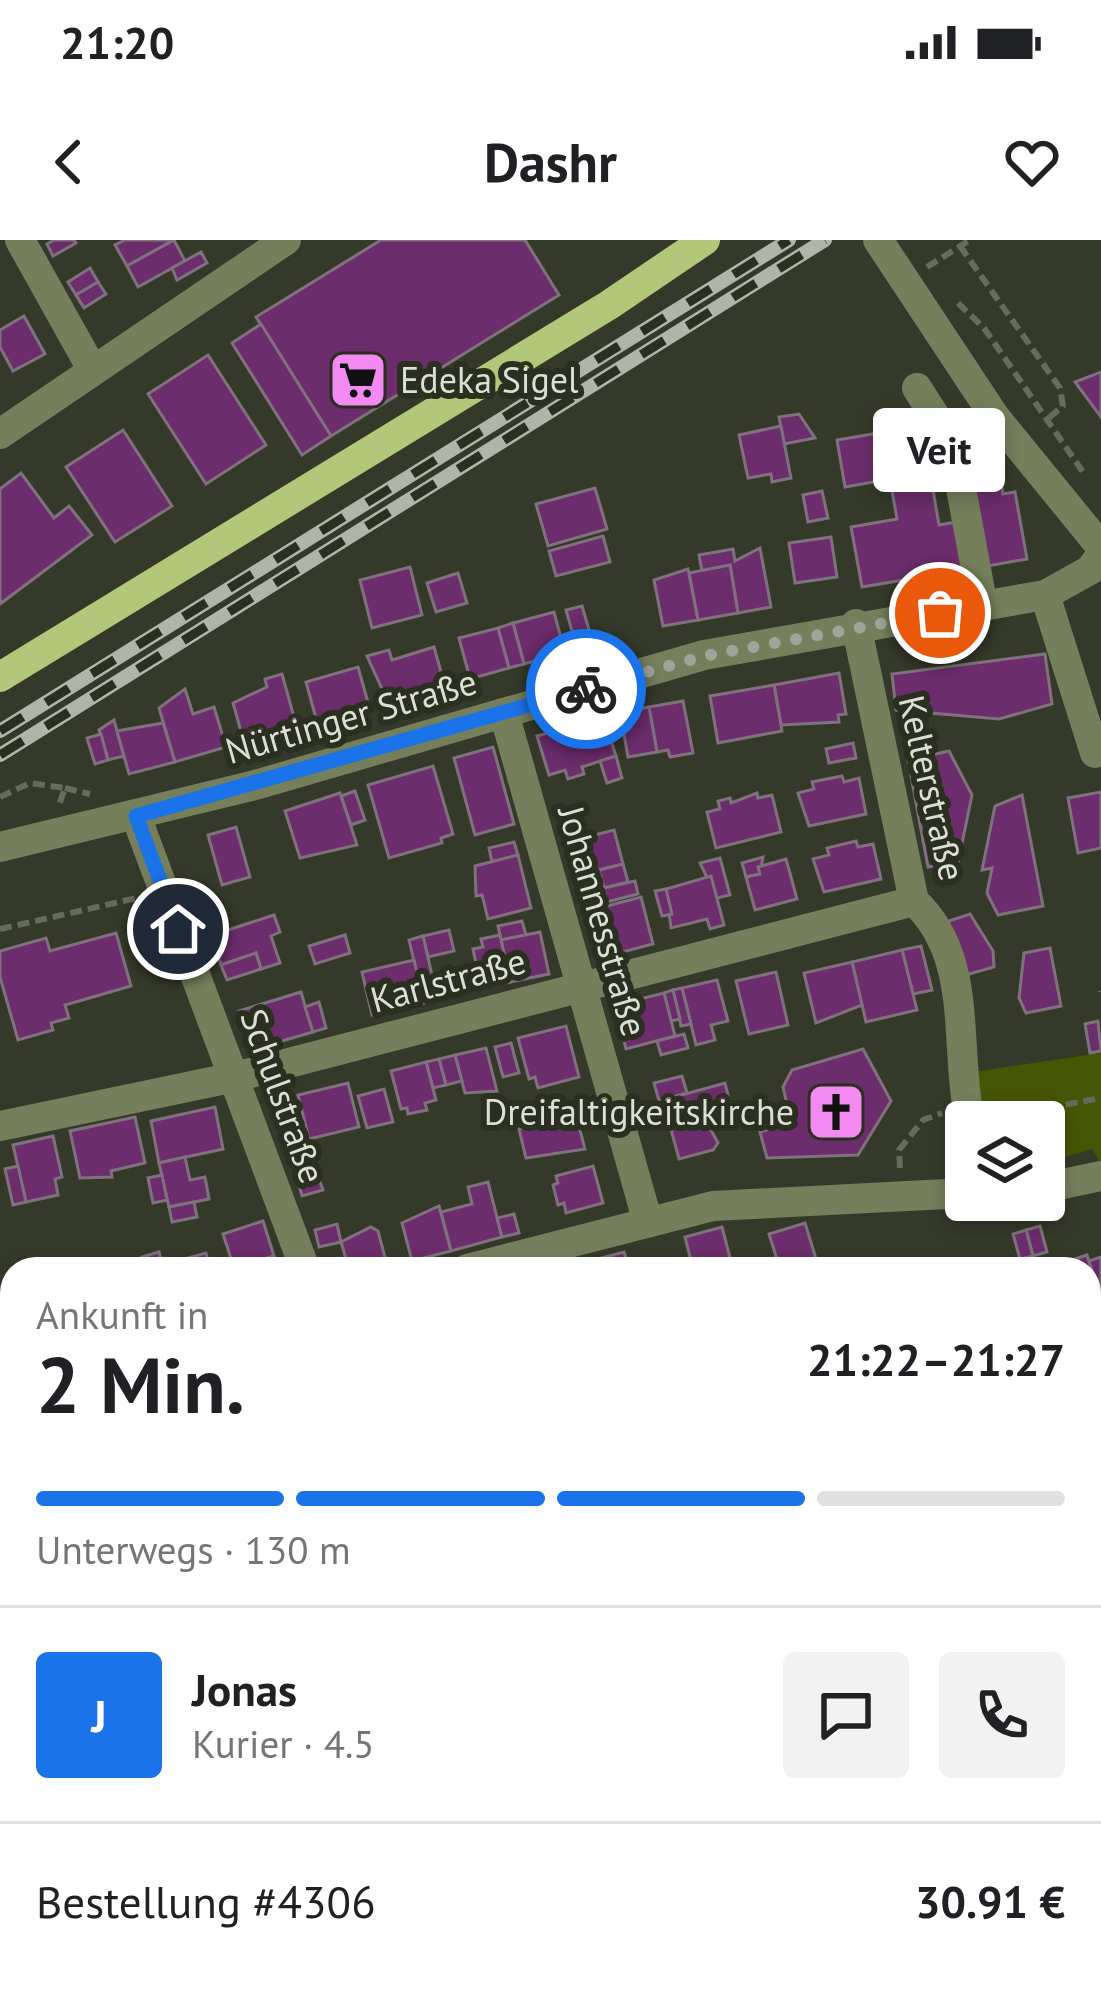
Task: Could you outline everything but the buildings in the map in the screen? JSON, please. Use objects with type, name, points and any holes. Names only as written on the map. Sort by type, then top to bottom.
[{"type":"main road","points":[[0,677],[609,305],[705,240]]},
{"type":"street","points":[[20,240],[92,369]]},
{"type":"street","points":[[0,434],[286,240]]},
{"type":"street","points":[[878,240],[995,417],[1101,551]]},
{"type":"street","points":[[917,388],[953,445],[982,607]]},
{"type":"street","name":"Nürtinger Straße","points":[[0,847],[96,808],[136,816],[704,656],[856,624],[1046,595],[1090,570],[1101,551]]},
{"type":"street","points":[[1046,595],[1095,753]]},
{"type":"street","name":"Kelterstraße","points":[[856,624],[914,901],[936,921],[961,1001],[979,1101]]},
{"type":"street","name":"Johannesstraße","points":[[504,712],[647,1219]]},
{"type":"street","name":"Schulstraße","points":[[136,816],[301,1257]]},
{"type":"street","name":"Karlstraße","points":[[0,1126],[235,1077],[914,901]]},
{"type":"street","points":[[1065,1184],[1101,1176]]},
{"type":"street","points":[[510,1257],[713,1206],[945,1194]]},
{"type":"path","points":[[931,265],[970,240]]},
{"type":"path","points":[[960,247],[1060,388],[1063,406],[1045,421]]},
{"type":"path","points":[[946,295],[984,328],[1087,478]]},
{"type":"path","points":[[0,797],[30,783],[65,788],[96,808]]},
{"type":"path","points":[[57,808],[65,788]]},
{"type":"path","points":[[0,929],[164,892]]},
{"type":"path","points":[[1065,1102],[1101,1098]]},
{"type":"path","points":[[899,1150],[922,1120],[945,1116]]},
{"type":"green space","points":[[1101,1053],[1101,1164],[1092,1149],[1065,1157],[1065,1101],[978,1101],[973,1072]]},
{"type":"railway","points":[[0,731],[789,240]]},
{"type":"railway","points":[[0,755],[825,240]]},
{"type":"way so far","points":[[586,689],[704,656],[856,624],[940,613]]},
{"type":"place","name":"Edeka Sigel","points":[[358,380]]},
{"type":"place","name":"Veit","points":[[940,613]]},
{"type":"place","name":"Dreifaltigkeitskirche","points":[[836,1112]]},
{"type":"route","points":[[178,929],[136,816],[586,689]]}]
